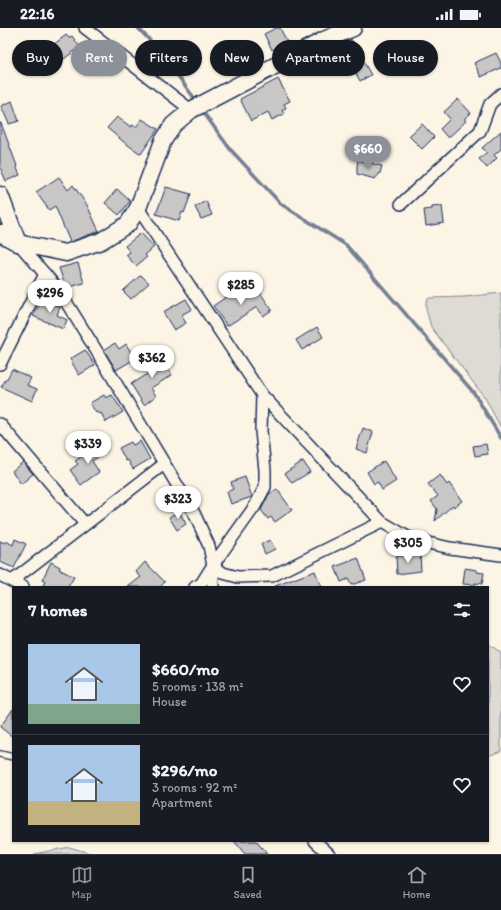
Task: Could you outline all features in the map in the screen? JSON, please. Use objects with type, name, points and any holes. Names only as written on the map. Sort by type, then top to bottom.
[{"type":"street","points":[[85,28],[191,110]]},
{"type":"street","points":[[0,233],[18,243],[66,253],[102,241],[128,224],[138,208],[163,140],[173,125],[191,110],[324,40],[353,28]]},
{"type":"street","points":[[401,204],[480,131],[490,104],[501,94]]},
{"type":"street","points":[[0,195],[18,243],[58,289],[194,513],[209,546],[213,565],[213,586]]},
{"type":"street","points":[[138,208],[262,395],[382,522],[411,539],[450,548],[501,556]]},
{"type":"street","points":[[0,364],[45,274]]},
{"type":"street","points":[[197,586],[201,584],[255,506],[265,487],[265,470],[261,431],[262,395]]},
{"type":"street","points":[[0,424],[85,524]]},
{"type":"street","points":[[12,580],[164,464]]},
{"type":"street","points":[[213,565],[223,573],[238,577],[272,576],[382,522]]},
{"type":"street","points":[[0,575],[21,586]]},
{"type":"street","points":[[316,842],[329,854]]},
{"type":"lane","points":[[0,754],[12,757]]},
{"type":"shaded area","points":[[501,293],[501,428],[485,398],[431,327],[426,309],[426,301],[429,298],[464,297]]},
{"type":"shaded area","points":[[489,644],[501,653],[501,751],[489,756]]},
{"type":"shaded area","points":[[69,847],[93,854],[34,854]]},
{"type":"building","points":[[276,28],[280,28],[286,40],[272,40],[272,50],[264,34]]},
{"type":"building","points":[[66,35],[69,38],[72,36],[75,40],[71,40],[71,54],[63,60],[63,40],[60,40]]},
{"type":"building","points":[[496,53],[501,63],[501,68],[481,77],[474,63]]},
{"type":"building","points":[[365,64],[371,75],[360,81],[357,76],[365,76]]},
{"type":"building","points":[[278,79],[290,101],[284,104],[286,108],[282,110],[284,114],[272,120],[268,112],[251,121],[240,99]]},
{"type":"building","points":[[458,99],[471,113],[464,119],[466,121],[448,138],[440,129],[450,119],[444,112]]},
{"type":"building","points":[[12,101],[19,121],[9,124],[1,106]]},
{"type":"building","points":[[117,117],[131,127],[132,125],[136,127],[142,119],[158,129],[141,154],[107,128]]},
{"type":"building","points":[[0,123],[20,175],[6,181],[0,167]]},
{"type":"building","points":[[422,124],[434,137],[422,149],[409,136]]},
{"type":"building","points":[[501,131],[501,149],[494,155],[497,158],[487,168],[479,159],[487,152],[482,148]]},
{"type":"building","points":[[358,160],[382,166],[380,173],[375,179],[357,174]]},
{"type":"building","points":[[59,177],[68,190],[73,185],[87,205],[99,231],[70,242],[55,206],[49,210],[36,192]]},
{"type":"building","points":[[166,187],[191,194],[184,213],[182,212],[179,221],[156,214]]},
{"type":"building","points":[[117,189],[130,201],[119,215],[105,203]]},
{"type":"building","points":[[206,201],[212,215],[201,219],[195,207]]},
{"type":"building","points":[[442,206],[444,223],[426,226],[424,210]]},
{"type":"building","points":[[141,233],[154,247],[145,255],[147,257],[136,266],[126,255],[130,252],[125,246]]},
{"type":"building","points":[[78,263],[84,283],[66,288],[59,268]]},
{"type":"building","points":[[141,275],[149,283],[131,299],[123,291]]},
{"type":"building","points":[[257,288],[272,310],[263,316],[257,307],[227,326],[213,306],[232,293],[233,294],[236,292],[241,299]]},
{"type":"building","points":[[42,299],[60,307],[57,315],[67,320],[63,329],[33,316]]},
{"type":"building","points":[[186,299],[192,309],[181,315],[186,323],[174,330],[163,312]]},
{"type":"building","points":[[317,327],[323,337],[302,350],[296,340]]},
{"type":"building","points":[[115,343],[119,349],[126,344],[135,359],[116,370],[104,350]]},
{"type":"building","points":[[85,350],[95,365],[79,375],[70,359]]},
{"type":"building","points":[[158,352],[172,375],[151,388],[156,396],[144,405],[131,384],[155,369],[149,358]]},
{"type":"building","points":[[12,369],[31,378],[27,385],[37,389],[32,401],[1,387]]},
{"type":"building","points":[[104,395],[106,398],[112,395],[123,412],[106,422],[101,413],[96,413],[90,403]]},
{"type":"building","points":[[363,428],[373,432],[367,453],[356,449]]},
{"type":"building","points":[[140,441],[150,459],[133,469],[128,460],[126,461],[119,448],[131,442],[133,445]]},
{"type":"building","points":[[101,443],[107,451],[92,461],[99,472],[81,485],[70,470],[78,464],[75,461]]},
{"type":"building","points":[[486,444],[488,454],[475,456],[473,446]]},
{"type":"building","points":[[303,461],[310,472],[292,483],[285,473]]},
{"type":"building","points":[[384,461],[396,481],[382,490],[378,482],[374,484],[367,472]]},
{"type":"building","points":[[23,462],[33,474],[21,484],[12,471]]},
{"type":"building","points":[[440,475],[447,485],[449,483],[462,501],[454,507],[453,505],[435,521],[437,509],[431,501],[438,496],[428,484]]},
{"type":"building","points":[[245,477],[252,497],[231,504],[227,492],[233,489],[231,482]]},
{"type":"building","points":[[277,489],[292,510],[275,522],[271,517],[268,519],[261,510],[269,494]]},
{"type":"building","points":[[179,511],[186,524],[177,530],[169,517]]},
{"type":"building","points":[[15,539],[26,544],[14,568],[0,562],[0,541],[5,543],[6,541],[13,545]]},
{"type":"building","points":[[270,540],[275,549],[265,554],[261,544]]},
{"type":"building","points":[[420,554],[421,571],[397,574],[396,556]]},
{"type":"building","points":[[358,558],[366,580],[351,585],[348,579],[341,582],[335,567]]},
{"type":"building","points":[[51,562],[60,567],[59,569],[74,577],[69,586],[43,586],[45,582],[42,580]]},
{"type":"building","points":[[145,562],[165,582],[161,586],[129,586],[141,577],[136,572]]},
{"type":"building","points":[[465,568],[484,573],[482,584],[463,584]]},
{"type":"building","points":[[315,571],[321,586],[275,586]]},
{"type":"building","points":[[12,710],[12,736],[0,727]]},
{"type":"building","points":[[235,842],[257,842],[267,854],[245,854]]},
{"type":"waterway","points":[[138,28],[159,50],[197,102]]},
{"type":"waterway","points":[[201,109],[230,149],[281,204],[346,245],[474,393],[501,438]]}]
